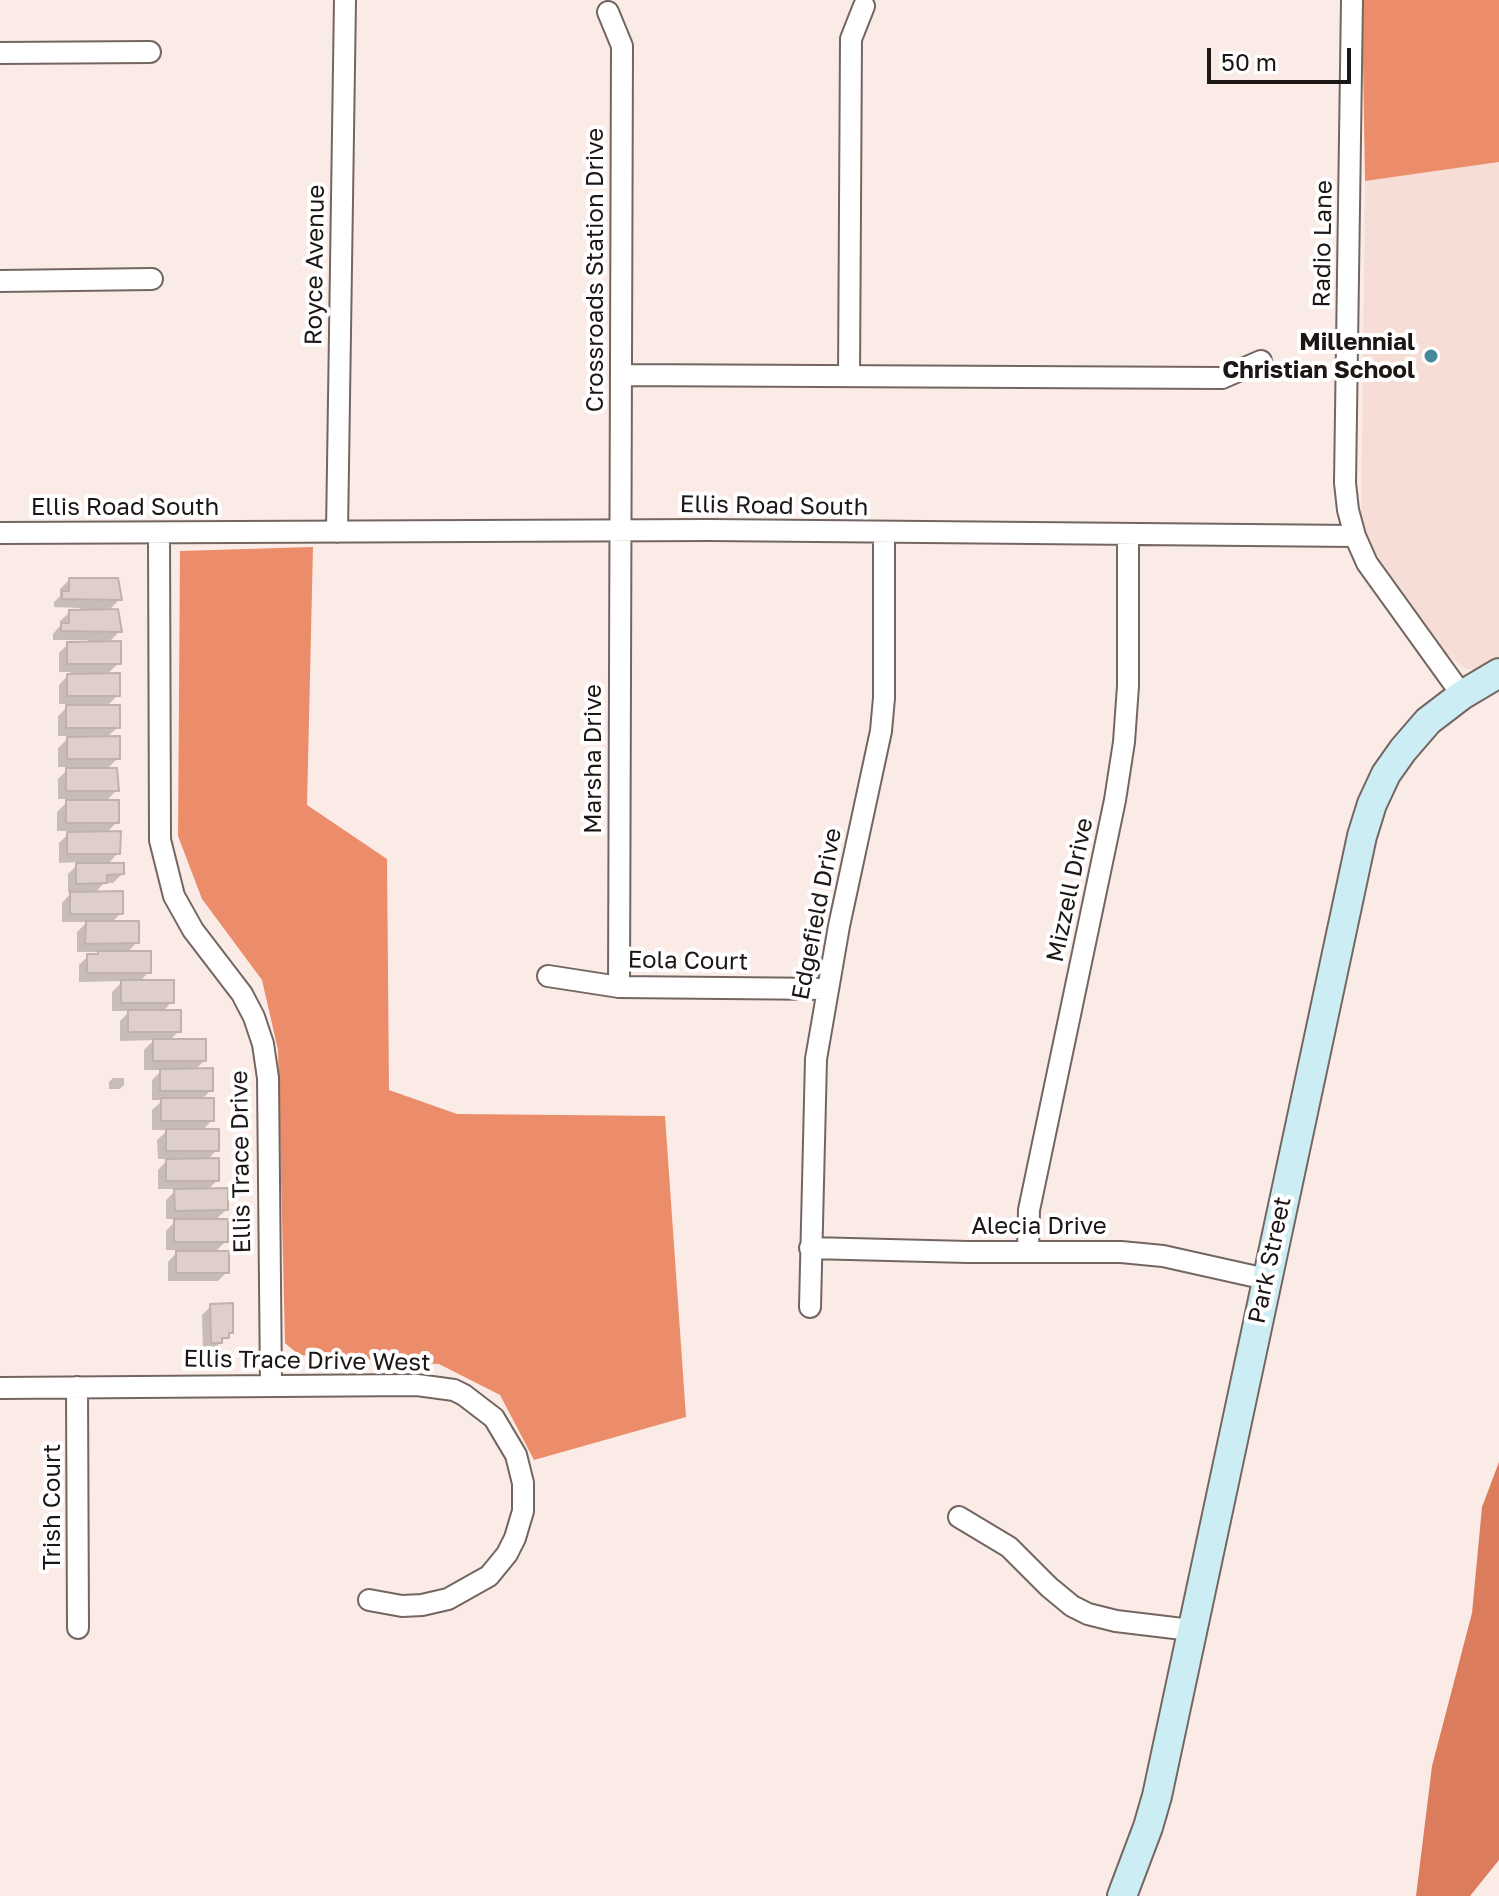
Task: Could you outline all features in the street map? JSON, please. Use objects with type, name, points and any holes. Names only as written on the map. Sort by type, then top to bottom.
[{"type":"street","name":"Royce Avenue","points":[[337,532],[345,0]]},
{"type":"street","name":"Radio Lane","points":[[1352,0],[1345,483],[1355,536]]},
{"type":"street","points":[[849,376],[851,39],[864,6]]},
{"type":"street","name":"Crossroads Station Drive","points":[[608,12],[622,46],[620,530]]},
{"type":"street","points":[[0,53],[150,52]]},
{"type":"street","points":[[0,281],[152,279]]},
{"type":"street","points":[[621,375],[1222,378],[1261,361]]},
{"type":"street","name":"Ellis Road South","points":[[0,533],[620,530],[1355,536]]},
{"type":"street","name":"Marsha Drive","points":[[619,987],[620,530]]},
{"type":"street","name":"Ellis Trace Drive","points":[[159,533],[160,840],[174,896],[193,930],[242,994],[263,1044],[268,1078],[271,1385]]},
{"type":"street","name":"Edgefield Drive","points":[[810,1307],[816,1059],[839,926],[881,731],[884,698],[884,533]]},
{"type":"street","name":"Mizzell Drive","points":[[1028,1252],[1029,1210],[1115,800],[1124,742],[1128,686],[1128,535]]},
{"type":"street","points":[[1355,536],[1367,563],[1462,695]]},
{"type":"street","name":"Park Street","points":[[1122,1896],[1157,1796],[1362,836],[1386,774],[1403,750],[1428,721],[1462,695],[1499,673]]},
{"type":"street","name":"Eola Court","points":[[548,976],[619,987],[828,989]]},
{"type":"street","name":"Alecia Drive","points":[[810,1248],[1121,1252],[1163,1256],[1266,1279]]},
{"type":"street","name":"Ellis Trace Drive West","points":[[0,1388],[417,1385],[454,1390],[494,1418],[516,1455],[523,1483],[521,1520],[515,1538],[507,1554],[489,1576],[448,1599],[422,1605],[388,1605],[369,1600]]},
{"type":"street","name":"Trish Court","points":[[77,1387],[78,1628]]},
{"type":"street","points":[[959,1517],[1009,1547],[1049,1587],[1072,1606],[1088,1614],[1116,1621],[1191,1630]]},
{"type":"shaded area","points":[[1362,0],[1499,0],[1499,162],[1365,181]]},
{"type":"shaded area","name":"Millennial Christian School","points":[[1499,162],[1499,664],[1479,670],[1466,669],[1446,653],[1361,532],[1365,181]]},
{"type":"shaded area","points":[[313,547],[307,805],[387,859],[389,1090],[457,1114],[665,1116],[686,1417],[534,1460],[500,1395],[439,1364],[299,1355],[285,1343],[278,1050],[262,980],[202,899],[178,836],[180,551]]},
{"type":"shaded area","points":[[1499,1462],[1499,1860],[1470,1896],[1416,1896],[1432,1766],[1472,1613],[1482,1507]]},
{"type":"building","points":[[69,578],[118,578],[122,600],[62,599],[62,591],[69,591]]},
{"type":"building","points":[[118,609],[122,632],[61,631],[61,623],[69,623],[69,610]]},
{"type":"building","points":[[121,641],[121,664],[67,664],[67,642]]},
{"type":"building","points":[[120,673],[120,696],[67,696],[67,674]]},
{"type":"building","points":[[66,705],[120,705],[120,728],[66,728]]},
{"type":"building","points":[[120,736],[120,759],[67,759],[67,737]]},
{"type":"building","points":[[66,768],[117,768],[119,791],[66,791]]},
{"type":"building","points":[[66,800],[119,800],[119,823],[66,823]]},
{"type":"building","points":[[121,831],[120,854],[67,854],[67,832]]},
{"type":"building","points":[[76,863],[124,863],[124,874],[107,875],[107,883],[76,884]]},
{"type":"building","points":[[123,891],[123,914],[70,914],[70,892]]},
{"type":"building","points":[[86,921],[139,921],[139,943],[85,944]]},
{"type":"building","points":[[98,951],[151,951],[151,973],[87,973],[87,954],[98,954]]},
{"type":"building","points":[[121,980],[174,980],[174,1003],[121,1003]]},
{"type":"building","points":[[128,1010],[181,1010],[181,1032],[128,1032]]},
{"type":"building","points":[[153,1039],[206,1039],[206,1061],[153,1061]]},
{"type":"building","points":[[213,1068],[213,1091],[160,1091],[160,1069]]},
{"type":"building","points":[[161,1098],[214,1098],[214,1121],[161,1121]]},
{"type":"building","points":[[166,1129],[219,1129],[219,1151],[166,1151]]},
{"type":"building","points":[[219,1158],[219,1181],[166,1181],[166,1159]]},
{"type":"building","points":[[228,1188],[228,1210],[175,1211],[174,1189]]},
{"type":"building","points":[[174,1219],[228,1219],[228,1242],[174,1242]]},
{"type":"building","points":[[176,1251],[229,1251],[229,1273],[176,1273]]},
{"type":"building","points":[[233,1303],[233,1333],[229,1333],[229,1338],[222,1338],[222,1343],[211,1343],[210,1304]]},
{"type":"place","name":"Millennial Christian School","points":[[1431,356]]}]
